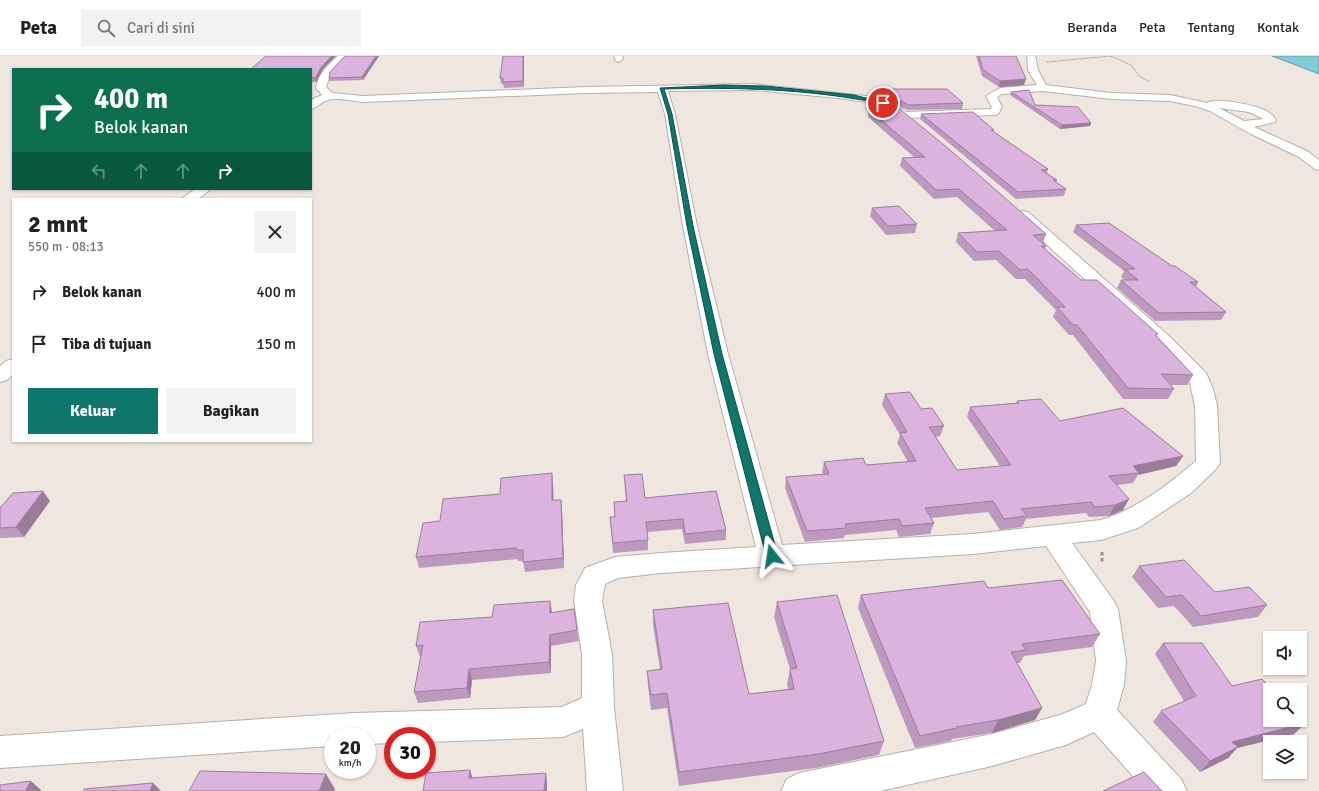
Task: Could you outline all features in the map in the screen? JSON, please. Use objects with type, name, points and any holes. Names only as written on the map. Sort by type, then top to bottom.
[{"type":"street","points":[[329,96],[321,88],[321,83],[329,70],[343,56]]},
{"type":"street","points":[[1032,60],[1033,70],[1041,84]]},
{"type":"street","points":[[905,115],[994,112],[997,107],[991,96],[1000,91],[1041,84],[1111,96],[1170,98],[1240,107],[1263,113],[1271,120],[1243,126]]},
{"type":"street","points":[[312,105],[316,101],[329,96],[363,99],[662,88],[753,87],[831,94],[883,103],[899,110],[928,134]]},
{"type":"street","points":[[662,88],[670,114],[690,226],[718,354],[772,556]]},
{"type":"street","points":[[1197,102],[1214,109],[1243,126],[1302,154],[1319,166]]},
{"type":"street","points":[[190,198],[202,190]]},
{"type":"street","points":[[606,791],[598,707],[597,654],[588,601],[590,585],[595,576],[615,568],[772,556],[843,553],[973,544],[1101,530],[1129,521],[1182,487],[1208,463],[1206,406],[1200,377],[1182,359],[1012,206]]},
{"type":"street","points":[[0,376],[12,366]]},
{"type":"street","points":[[799,791],[992,750],[1066,730],[1099,714],[1108,685],[1111,661],[1104,609],[1053,536]]},
{"type":"street","points":[[0,752],[355,729],[563,722],[598,707]]},
{"type":"street","points":[[1099,714],[1169,791]]},
{"type":"path","points":[[1032,60],[1111,56],[1137,69],[1139,76],[1151,82]]},
{"type":"water","points":[[1272,56],[1319,56],[1319,74]]},
{"type":"building","points":[[266,56],[332,56],[322,66],[315,78],[312,78],[312,68],[252,68]]},
{"type":"building","points":[[345,56],[376,56],[362,77],[329,78],[330,72]]},
{"type":"building","points":[[503,56],[523,56],[523,81],[503,82],[503,78],[500,78]]},
{"type":"building","points":[[979,56],[1016,56],[1026,79],[1000,81],[983,70]]},
{"type":"building","points":[[880,89],[947,89],[963,103],[909,105],[884,93]]},
{"type":"building","points":[[1029,90],[1035,105],[1078,107],[1091,123],[1062,125],[1011,92]]},
{"type":"building","points":[[876,99],[896,106],[980,176],[1046,234],[1033,235],[1046,246],[1041,246],[1081,280],[1097,280],[1158,334],[1155,335],[1193,375],[1161,374],[1174,389],[1128,388],[1077,325],[1073,325],[1057,307],[1065,307],[1028,269],[1020,270],[999,251],[977,252],[958,233],[1007,230],[959,189],[936,190],[902,158],[925,157],[869,110]]},
{"type":"building","points":[[973,112],[994,130],[991,130],[1048,169],[1041,170],[1057,180],[1053,180],[1066,189],[1018,192],[921,114]]},
{"type":"building","points":[[899,206],[917,224],[888,226],[872,208]]},
{"type":"building","points":[[1109,223],[1198,282],[1190,282],[1226,312],[1159,313],[1121,280],[1138,280],[1125,269],[1135,269],[1076,225]]},
{"type":"building","points":[[910,392],[921,409],[932,408],[944,426],[929,427],[957,470],[1011,465],[970,407],[1019,403],[1017,401],[1041,399],[1060,421],[1123,408],[1183,456],[1133,466],[1139,473],[1109,476],[1129,499],[1115,505],[1095,507],[1091,502],[1021,509],[1027,516],[1004,519],[993,501],[925,508],[934,523],[902,526],[899,519],[845,524],[846,528],[807,531],[786,477],[829,474],[824,462],[863,458],[866,465],[916,461],[900,433],[907,432],[885,394]]},
{"type":"building","points":[[552,473],[552,500],[561,500],[563,558],[523,562],[523,550],[516,550],[516,548],[416,557],[423,523],[440,521],[443,499],[500,494],[501,478]]},
{"type":"building","points":[[642,474],[645,498],[716,491],[726,530],[685,534],[683,519],[646,522],[648,540],[613,543],[610,517],[615,517],[614,502],[627,501],[624,475]]},
{"type":"building","points":[[43,491],[16,527],[0,528],[0,507],[13,493]]},
{"type":"building","points":[[1184,560],[1215,592],[1249,587],[1267,605],[1201,616],[1182,595],[1166,597],[1139,566]]},
{"type":"building","points":[[1062,580],[1100,634],[1022,644],[1026,650],[1011,652],[1042,708],[998,720],[956,727],[957,728],[920,736],[861,595],[984,581],[988,588]]},
{"type":"building","points":[[837,595],[884,741],[819,754],[679,772],[667,693],[651,695],[647,671],[662,669],[653,610],[728,603],[749,694],[794,689],[790,669],[797,668],[777,602]]},
{"type":"building","points":[[550,601],[550,613],[574,609],[577,630],[550,635],[549,662],[469,669],[467,688],[414,692],[423,645],[416,646],[420,622],[492,617],[494,605]]},
{"type":"building","points":[[1163,643],[1202,643],[1232,686],[1262,679],[1266,683],[1263,683],[1263,727],[1290,727],[1232,742],[1238,747],[1210,761],[1161,711],[1196,696]]},
{"type":"building","points":[[470,770],[469,778],[546,773],[544,791],[423,791],[425,779],[436,779],[436,772]]},
{"type":"building","points":[[200,771],[324,774],[324,779],[319,791],[189,791]]},
{"type":"building","points":[[1144,772],[1162,791],[1103,791]]},
{"type":"building","points":[[31,781],[25,791],[0,791],[0,785]]},
{"type":"building","points":[[153,783],[150,791],[84,791],[84,789]]},
{"type":"route","points":[[772,556],[718,354],[690,226],[670,114],[662,88],[724,86],[765,87],[854,97],[875,100],[883,103]]}]
